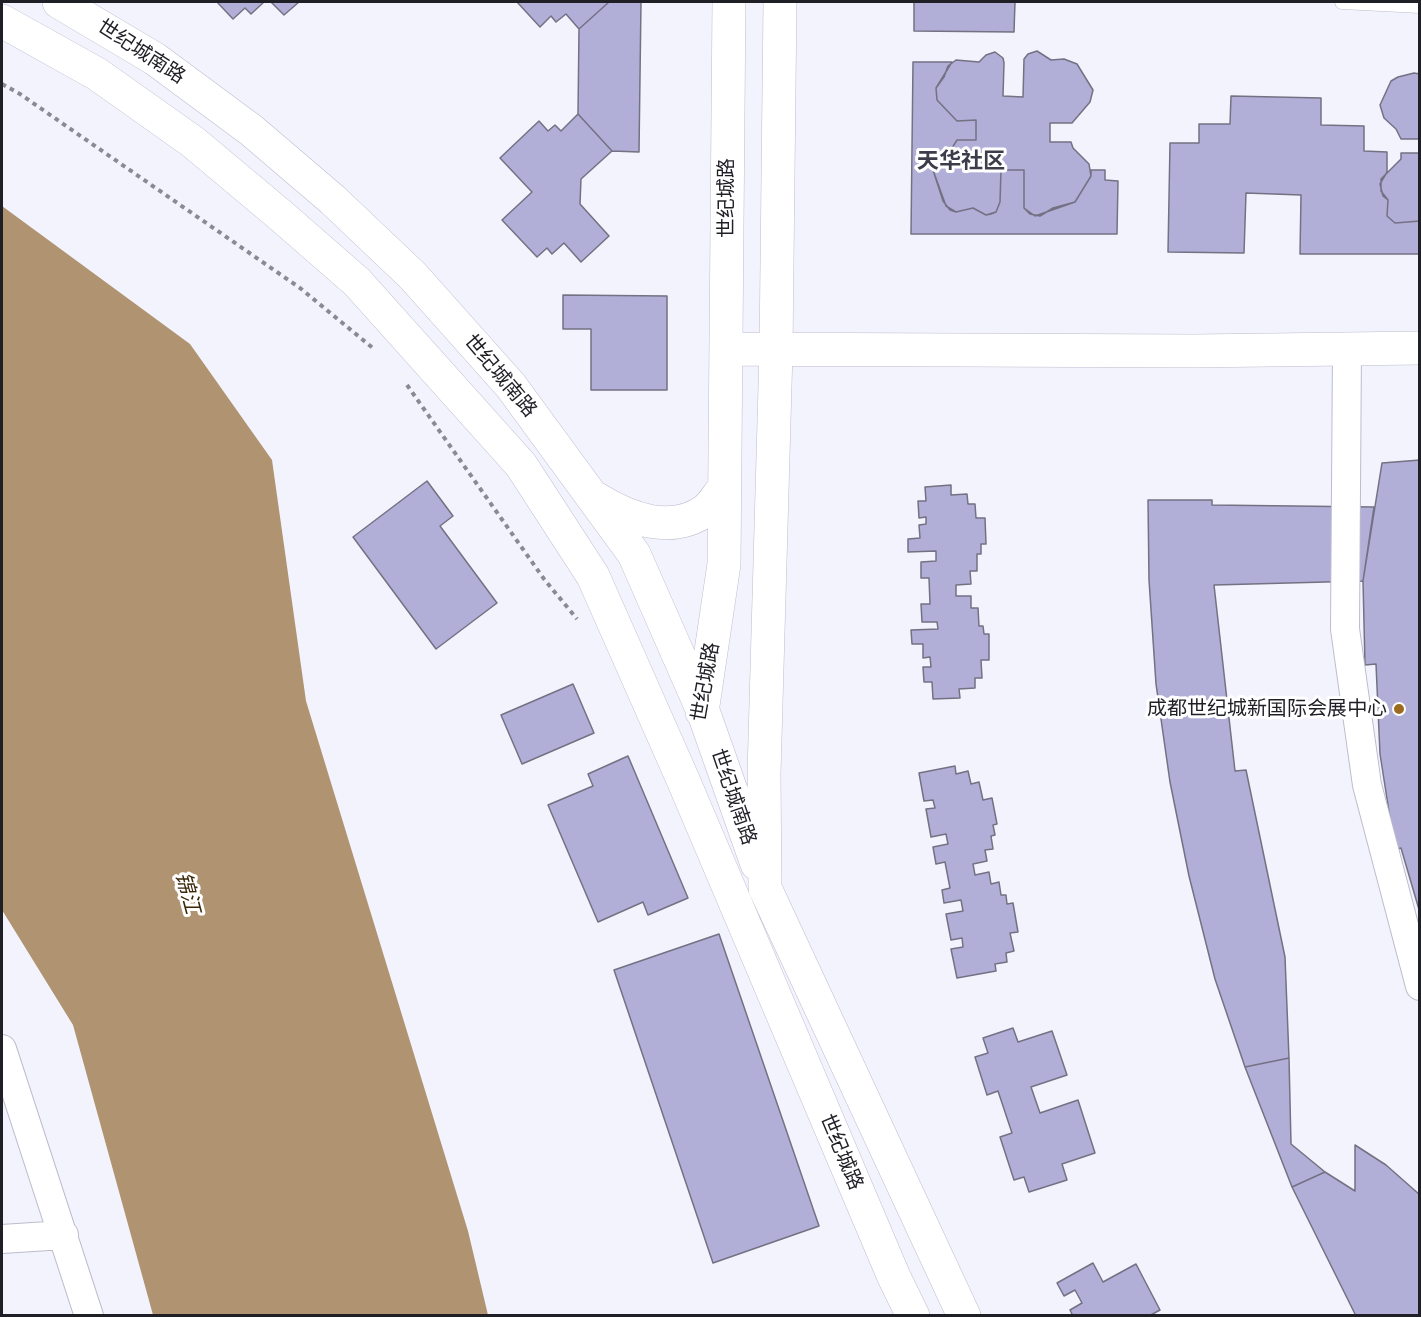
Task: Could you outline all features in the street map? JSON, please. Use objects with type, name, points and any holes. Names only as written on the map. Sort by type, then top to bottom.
[{"type":"main road","name":"世纪城南路","points":[[59,2],[156,59],[251,130],[333,200],[412,276],[512,386],[634,554],[703,711],[765,888]]},
{"type":"main road","name":"世纪城路","points":[[729,2],[724,564],[703,711],[684,782],[912,1316]]},
{"type":"main road","name":"世纪城路","points":[[780,2],[776,351],[764,774],[765,888],[964,1316]]},
{"type":"main road","points":[[2,21],[97,74],[194,142],[357,282],[429,358],[522,465],[593,576],[684,782]]},
{"type":"main road","points":[[726,350],[1419,348]]},
{"type":"main road","points":[[591,495],[623,515],[645,521],[667,522],[689,519],[707,509],[724,488]]},
{"type":"street","points":[[1347,349],[1345,629],[1367,785],[1419,986]]},
{"type":"street","points":[[2,1048],[64,1235],[88,1316]]},
{"type":"street","points":[[2,1239],[64,1235]]},
{"type":"lane","points":[[1342,2],[1419,6]]},
{"type":"path","points":[[2,84],[30,100],[300,288],[381,355]]},
{"type":"path","points":[[404,381],[544,579],[579,621]]},
{"type":"water","name":"锦江","points":[[2,206],[190,344],[272,460],[306,701],[468,1231],[488,1315],[153,1315],[73,1025],[2,910]]},
{"type":"building","points":[[217,2],[264,2],[251,14],[245,8],[233,19]]},
{"type":"building","points":[[271,2],[299,2],[284,15]]},
{"type":"building","points":[[517,2],[609,2],[579,29],[566,14],[556,22],[551,16],[540,27]]},
{"type":"building","points":[[609,2],[641,2],[639,152],[612,151],[578,114],[579,29]]},
{"type":"building","points":[[914,2],[1015,2],[1014,32],[914,31]]},
{"type":"building","points":[[1037,51],[1051,60],[1064,59],[1077,64],[1093,90],[1090,102],[1072,123],[1050,123],[1050,142],[1071,142],[1073,148],[1089,164],[1091,176],[1075,202],[1035,216],[1024,208],[1024,170],[1001,170],[1000,202],[996,212],[986,215],[973,208],[956,212],[950,210],[943,201],[933,170],[935,163],[949,153],[957,140],[976,140],[976,120],[957,121],[937,100],[936,88],[948,66],[956,60],[979,62],[986,55],[995,52],[1003,58],[1004,63],[1003,96],[1023,97],[1024,59],[1028,54]]},
{"type":"building","points":[[913,62],[952,62],[936,88],[937,100],[957,121],[976,120],[976,140],[957,140],[949,153],[935,163],[933,170],[946,206],[956,212],[973,208],[986,215],[996,212],[1000,202],[1001,170],[1024,170],[1024,208],[1030,214],[1040,216],[1053,208],[1075,202],[1091,176],[1091,170],[1105,170],[1105,180],[1118,181],[1117,234],[911,234]]},
{"type":"building","points":[[1414,73],[1420,74],[1420,221],[1395,223],[1387,216],[1388,200],[1381,191],[1381,179],[1401,159],[1401,153],[1419,153],[1419,139],[1401,139],[1396,129],[1384,118],[1380,105],[1391,81]]},
{"type":"building","points":[[1231,96],[1321,98],[1321,125],[1364,126],[1364,151],[1387,152],[1387,172],[1380,184],[1383,196],[1388,200],[1387,216],[1395,223],[1420,221],[1420,254],[1300,254],[1301,195],[1246,193],[1244,253],[1168,252],[1170,143],[1199,143],[1199,124],[1230,124]]},
{"type":"building","points":[[578,114],[612,151],[581,179],[580,204],[609,236],[581,262],[564,243],[552,254],[547,248],[537,257],[502,220],[532,192],[500,158],[539,121],[548,131],[555,125],[561,131]]},
{"type":"building","points":[[563,295],[667,296],[667,390],[591,390],[591,329],[563,329]]},
{"type":"building","name":"成都世纪城新国际会展中心","points":[[1420,460],[1420,913],[1401,848],[1395,850],[1380,754],[1376,664],[1365,665],[1363,581],[1382,463]]},
{"type":"building","points":[[427,481],[453,516],[440,526],[497,603],[436,649],[353,537]]},
{"type":"building","points":[[951,485],[951,495],[967,494],[968,504],[975,504],[976,518],[985,518],[986,544],[981,544],[981,554],[977,554],[977,571],[970,571],[971,584],[956,585],[956,596],[971,596],[971,608],[978,608],[979,626],[983,626],[984,634],[989,634],[989,660],[981,660],[982,678],[975,678],[975,688],[959,689],[960,698],[933,699],[932,682],[924,682],[923,667],[931,667],[930,657],[923,658],[923,644],[912,644],[911,630],[938,629],[937,622],[922,622],[921,604],[930,604],[929,578],[921,578],[921,562],[936,561],[936,551],[908,552],[908,539],[920,538],[919,525],[926,524],[926,517],[919,518],[918,501],[926,501],[925,487]]},
{"type":"building","points":[[1148,500],[1212,500],[1212,505],[1374,507],[1363,581],[1214,585],[1235,771],[1246,770],[1285,957],[1289,1058],[1245,1067],[1215,979],[1189,876],[1170,782],[1156,684],[1149,580]]},
{"type":"building","points":[[573,684],[594,733],[522,764],[501,715]]},
{"type":"building","points":[[628,756],[688,898],[648,915],[643,902],[598,922],[548,805],[593,786],[588,774]]},
{"type":"building","points":[[955,766],[956,774],[968,771],[971,784],[979,782],[983,800],[992,798],[997,824],[993,825],[995,835],[991,836],[993,849],[985,850],[987,861],[973,864],[975,875],[989,872],[991,884],[999,882],[1001,895],[1006,895],[1007,904],[1013,903],[1018,932],[1010,933],[1014,951],[1006,953],[1007,962],[995,964],[996,971],[957,978],[951,949],[963,947],[962,938],[951,940],[946,914],[963,911],[961,900],[944,903],[942,890],[950,888],[945,862],[936,864],[933,847],[948,844],[946,834],[931,837],[926,809],[935,808],[933,800],[924,801],[919,773]]},
{"type":"building","points":[[719,934],[819,1226],[713,1263],[614,970]]},
{"type":"building","points":[[1013,1028],[1018,1042],[1052,1031],[1067,1075],[1031,1087],[1040,1113],[1078,1100],[1095,1153],[1062,1164],[1067,1180],[1029,1192],[1024,1177],[1014,1180],[1000,1137],[1012,1133],[998,1091],[987,1095],[975,1057],[988,1053],[983,1038]]},
{"type":"building","points":[[1289,1058],[1291,1144],[1325,1172],[1292,1187],[1245,1067]]},
{"type":"building","points":[[1355,1145],[1386,1165],[1420,1195],[1420,1316],[1356,1316],[1292,1187],[1325,1172],[1355,1191]]},
{"type":"building","points":[[1093,1263],[1103,1282],[1136,1264],[1160,1310],[1149,1316],[1073,1316],[1070,1310],[1082,1303],[1075,1290],[1064,1296],[1057,1283]]},
{"type":"place","name":"成都世纪城新国际会展中心","points":[[1399,709]]},
{"type":"district","name":"天华社区","points":[[961,162]]}]
